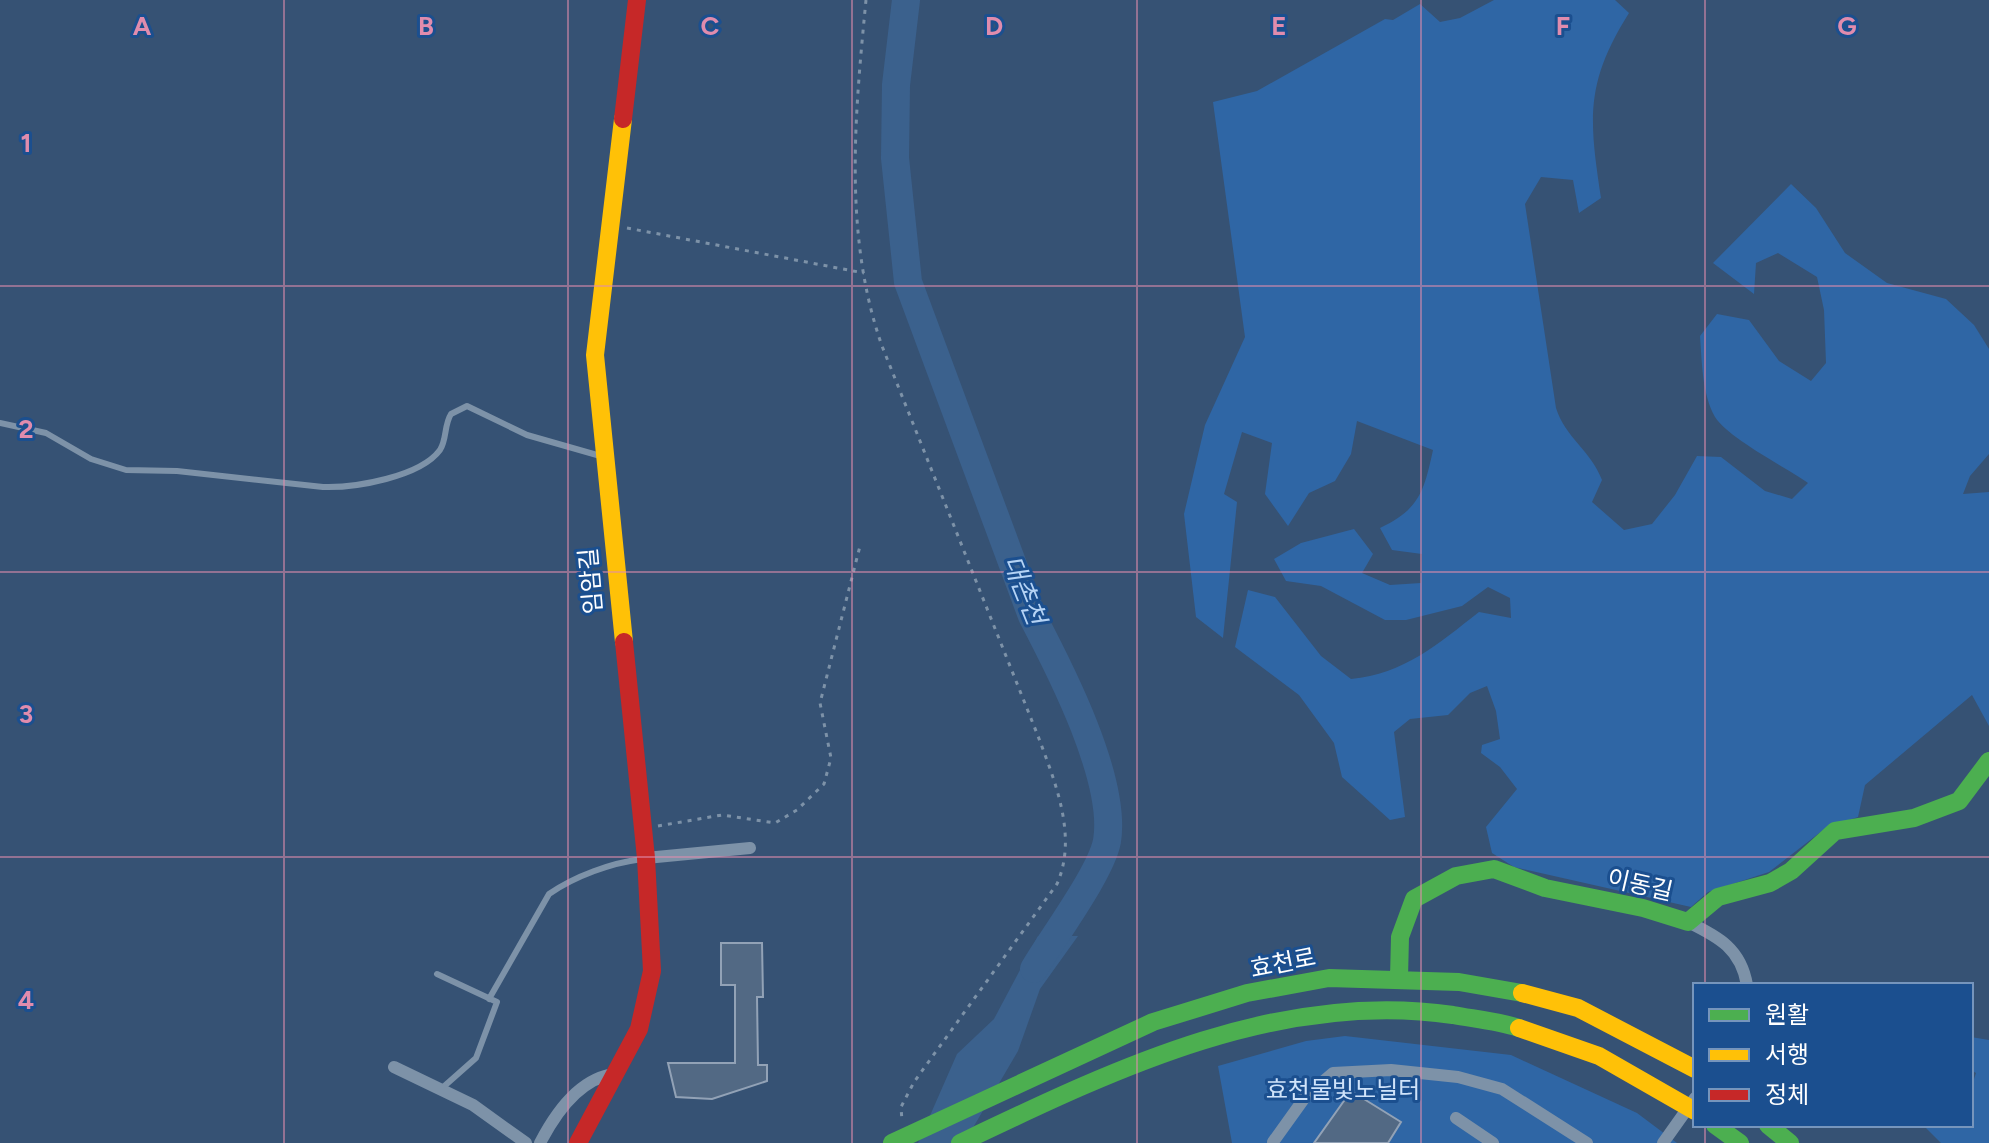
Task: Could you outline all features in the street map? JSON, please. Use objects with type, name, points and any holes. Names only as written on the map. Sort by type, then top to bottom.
[{"type":"main road","name":"임암길","points":[[578,1143],[639,1029],[652,971],[646,858],[595,355],[608,224],[637,0]]},
{"type":"main road","name":"이동길","points":[[1399,978],[1400,937],[1414,899],[1456,876],[1494,869],[1545,888],[1643,908],[1688,922],[1718,897],[1770,883],[1791,871],[1835,831],[1914,818],[1959,801],[1989,761]]},
{"type":"main road","name":"효천로","points":[[900,1139],[1153,1022],[1247,993],[1329,978],[1399,978],[1488,986],[1578,1008],[1693,1068]]},
{"type":"main road","points":[[960,1143],[1120,1068],[1217,1034],[1302,1016],[1398,1007],[1473,1017],[1560,1037],[1693,1105]]},
{"type":"main road","points":[[1718,1127],[1740,1143]]},
{"type":"main road","points":[[1770,1127],[1790,1143]]},
{"type":"street","points":[[646,858],[750,848]]},
{"type":"street","points":[[1688,922],[1732,948],[1744,968],[1747,983]]},
{"type":"street","points":[[394,1067],[495,1119],[526,1143]]},
{"type":"street","points":[[1273,1142],[1314,1087],[1333,1073],[1346,1070],[1418,1072],[1486,1083],[1516,1097],[1568,1138],[1587,1143]]},
{"type":"street","points":[[540,1143],[561,1109],[577,1092],[605,1075],[615,1074]]},
{"type":"street","points":[[1663,1143],[1693,1105]]},
{"type":"street","points":[[1456,1118],[1493,1143]]},
{"type":"lane","points":[[0,423],[46,433],[91,459],[126,470],[177,471],[333,487],[400,475],[423,465],[442,447],[448,418],[461,406],[472,407],[550,443],[604,457]]},
{"type":"lane","points":[[489,999],[549,894],[561,886],[621,862],[646,858]]},
{"type":"lane","points":[[437,974],[497,1002],[476,1058],[441,1089]]},
{"type":"path","points":[[866,0],[854,139],[856,206],[865,274],[882,346],[1047,761],[1067,846],[1057,884],[907,1095],[900,1116],[900,1139]]},
{"type":"path","points":[[608,224],[865,274]]},
{"type":"path","points":[[642,828],[722,815],[759,824],[775,823],[797,810],[824,784],[831,758],[820,703],[860,546]]},
{"type":"green space","points":[[1494,0],[1615,0],[1629,13],[1604,60],[1594,102],[1594,146],[1601,198],[1579,213],[1573,180],[1541,177],[1525,204],[1556,408],[1565,427],[1602,480],[1592,502],[1624,530],[1652,524],[1675,495],[1697,456],[1721,457],[1765,491],[1792,499],[1808,483],[1732,434],[1715,417],[1705,388],[1700,336],[1717,314],[1749,320],[1779,361],[1811,381],[1826,363],[1824,310],[1817,277],[1778,253],[1756,263],[1754,294],[1713,263],[1791,184],[1816,208],[1845,253],[1887,283],[1946,299],[1974,325],[1989,349],[1989,454],[1970,476],[1963,494],[1989,492],[1989,726],[1972,695],[1865,785],[1858,817],[1827,827],[1769,872],[1708,892],[1691,907],[1514,867],[1492,853],[1486,827],[1517,789],[1500,767],[1481,753],[1482,745],[1500,739],[1496,711],[1487,686],[1470,693],[1448,715],[1410,719],[1394,732],[1405,817],[1390,820],[1342,777],[1334,743],[1299,695],[1235,647],[1248,590],[1275,597],[1321,656],[1351,679],[1388,671],[1420,656],[1479,612],[1511,618],[1510,598],[1488,587],[1462,606],[1406,620],[1385,620],[1321,586],[1286,581],[1274,559],[1301,543],[1354,529],[1373,554],[1362,573],[1390,585],[1421,583],[1422,554],[1392,550],[1380,528],[1412,506],[1423,488],[1433,450],[1357,421],[1351,454],[1335,481],[1309,493],[1288,526],[1265,494],[1272,443],[1242,432],[1224,494],[1237,502],[1223,638],[1196,617],[1184,514],[1205,425],[1245,337],[1213,102],[1257,91],[1385,19],[1393,20],[1420,4],[1440,22],[1460,18]]},
{"type":"green space","name":"효천물빛노닐터","points":[[1345,1036],[1511,1055],[1637,1113],[1677,1143],[1232,1143],[1218,1066],[1306,1041]]},
{"type":"green space","points":[[1973,1037],[1989,1040],[1989,1143],[1941,1143],[1925,1127],[1973,1127],[1973,1082],[1976,1073],[1973,1071]]},
{"type":"shaded area","points":[[1038,936],[1078,936],[1040,989],[1018,1051],[964,1143],[918,1143],[957,1054],[994,1019]]},
{"type":"building","points":[[721,943],[762,943],[763,997],[757,997],[758,1065],[767,1065],[767,1081],[712,1099],[676,1097],[668,1063],[735,1063],[735,985],[721,985]]},
{"type":"building","points":[[1351,1091],[1401,1122],[1388,1143],[1314,1143]]},
{"type":"waterway","name":"대촌천","points":[[906,0],[896,85],[895,158],[908,282],[1032,616],[1084,726],[1104,788],[1108,816],[1107,841],[1096,870],[1034,969]]},
{"type":"traffic: fast","points":[[1399,978],[1400,937],[1414,899],[1456,876],[1494,869],[1545,888],[1643,908],[1688,922],[1718,897],[1770,883],[1791,871],[1835,831],[1914,818],[1959,801],[1989,761]]},
{"type":"traffic: fast","points":[[892,1143],[1153,1022],[1247,993],[1329,978],[1459,982],[1522,993]]},
{"type":"traffic: fast","points":[[960,1143],[1137,1064],[1261,1025],[1324,1014],[1388,1010],[1453,1015],[1519,1028]]},
{"type":"traffic: fast","points":[[1718,1127],[1740,1143]]},
{"type":"traffic: fast","points":[[1770,1127],[1790,1143]]},
{"type":"traffic: slow","points":[[623,119],[595,355],[624,642]]},
{"type":"traffic: slow","points":[[1522,993],[1578,1008],[1693,1068]]},
{"type":"traffic: slow","points":[[1519,1028],[1599,1056],[1693,1110]]},
{"type":"traffic: jam","points":[[623,119],[637,0]]},
{"type":"traffic: jam","points":[[578,1143],[639,1029],[652,971],[646,858],[624,642]]}]
